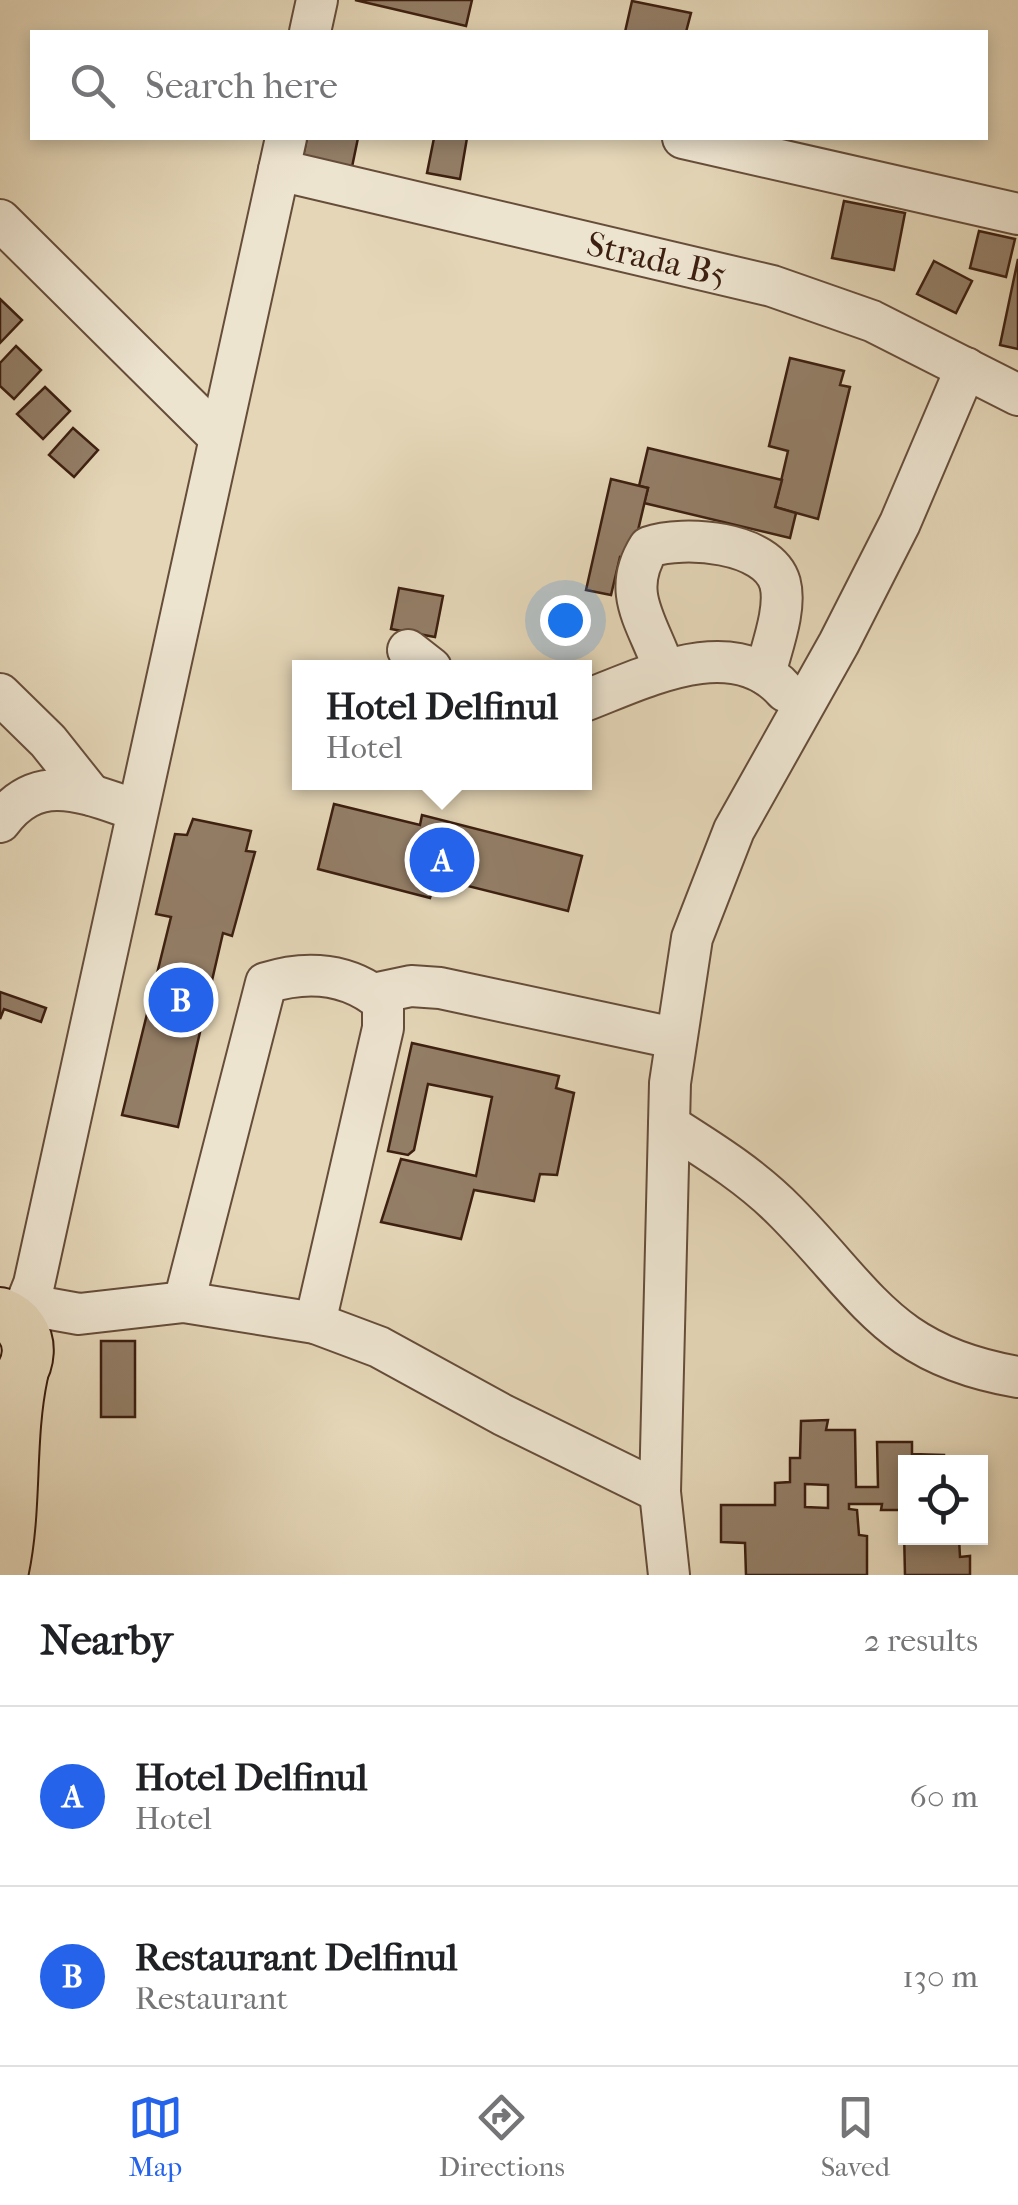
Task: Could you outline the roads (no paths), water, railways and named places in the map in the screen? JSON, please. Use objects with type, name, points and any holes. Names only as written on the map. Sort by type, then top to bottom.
[{"type":"main road","points":[[2,1575],[12,1525],[16,1408],[11,1384],[29,1349],[16,1300]]},
{"type":"street","points":[[310,30],[317,0]]},
{"type":"street","points":[[693,140],[1018,214]]},
{"type":"street","points":[[282,154],[136,810],[16,1300],[79,1314],[184,1302],[315,1322],[379,1347],[503,1415],[660,1492]]},
{"type":"street","name":"Strada B5","points":[[282,154],[772,286],[872,321],[1018,395]]},
{"type":"street","points":[[0,220],[219,437]]},
{"type":"street","points":[[669,1575],[660,1492],[669,1125],[674,1038],[692,938],[712,880],[900,523],[966,368]]},
{"type":"street","points":[[664,669],[632,588],[635,569],[650,547],[670,539],[688,539],[750,552],[772,566],[781,584],[765,674]]},
{"type":"street","points":[[592,698],[664,669],[717,664],[765,674],[782,687],[795,718]]},
{"type":"street","points":[[0,694],[48,741],[92,795]]},
{"type":"street","points":[[0,822],[30,793],[59,789],[136,810]]},
{"type":"street","points":[[184,1302],[266,983],[295,974],[332,977],[383,1002],[383,1028],[315,1322]]},
{"type":"street","points":[[373,994],[411,986],[440,988],[674,1038]]},
{"type":"street","points":[[669,1125],[730,1166],[786,1212],[889,1325],[954,1359],[1018,1377]]},
{"type":"place","name":"Hotel Delfinul","points":[[442,860]]},
{"type":"place","name":"Restaurant Delfinul","points":[[181,1000]]}]
